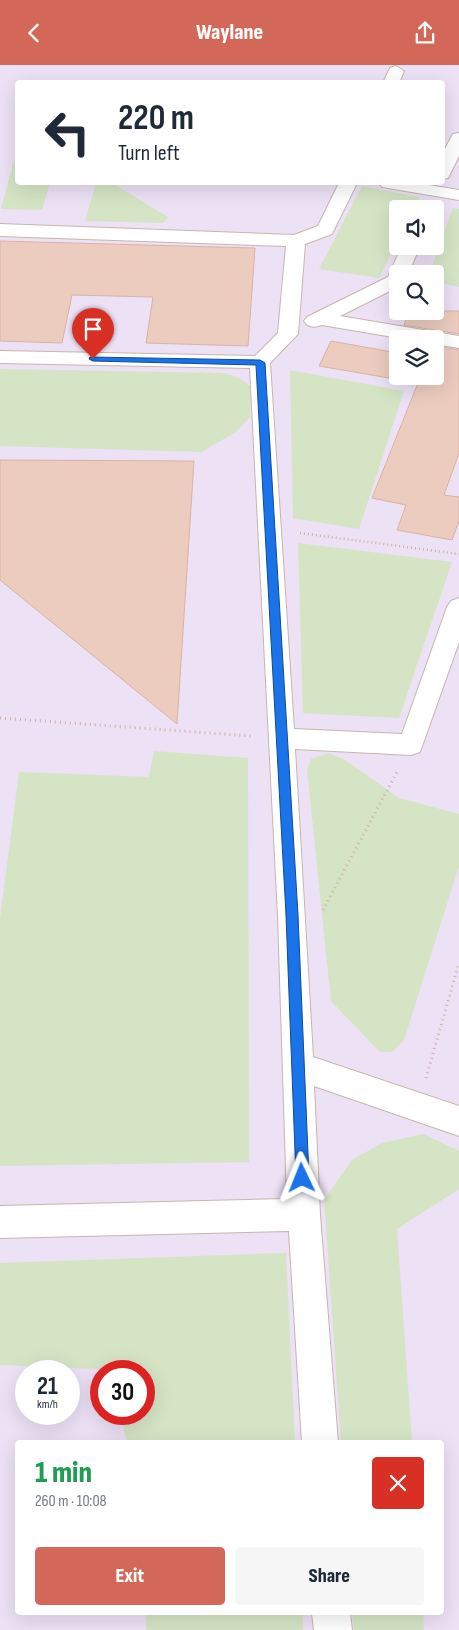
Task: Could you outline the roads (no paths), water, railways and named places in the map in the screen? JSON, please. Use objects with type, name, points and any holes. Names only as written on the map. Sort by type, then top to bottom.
[{"type":"street","points":[[445,170],[459,138]]},
{"type":"street","points":[[0,230],[296,241],[325,230],[347,185]]},
{"type":"street","points":[[431,200],[438,185]]},
{"type":"street","points":[[442,185],[459,195]]},
{"type":"street","points":[[288,334],[296,241]]},
{"type":"street","points":[[0,357],[260,363],[288,334],[389,283]]},
{"type":"street","points":[[319,318],[459,342]]},
{"type":"street","points":[[260,363],[292,915],[304,1215],[320,1440]]},
{"type":"street","points":[[281,738],[410,745],[459,607]]},
{"type":"street","points":[[298,1066],[459,1121]]},
{"type":"street","points":[[0,1222],[304,1215]]},
{"type":"street","points":[[331,1615],[333,1630]]}]
